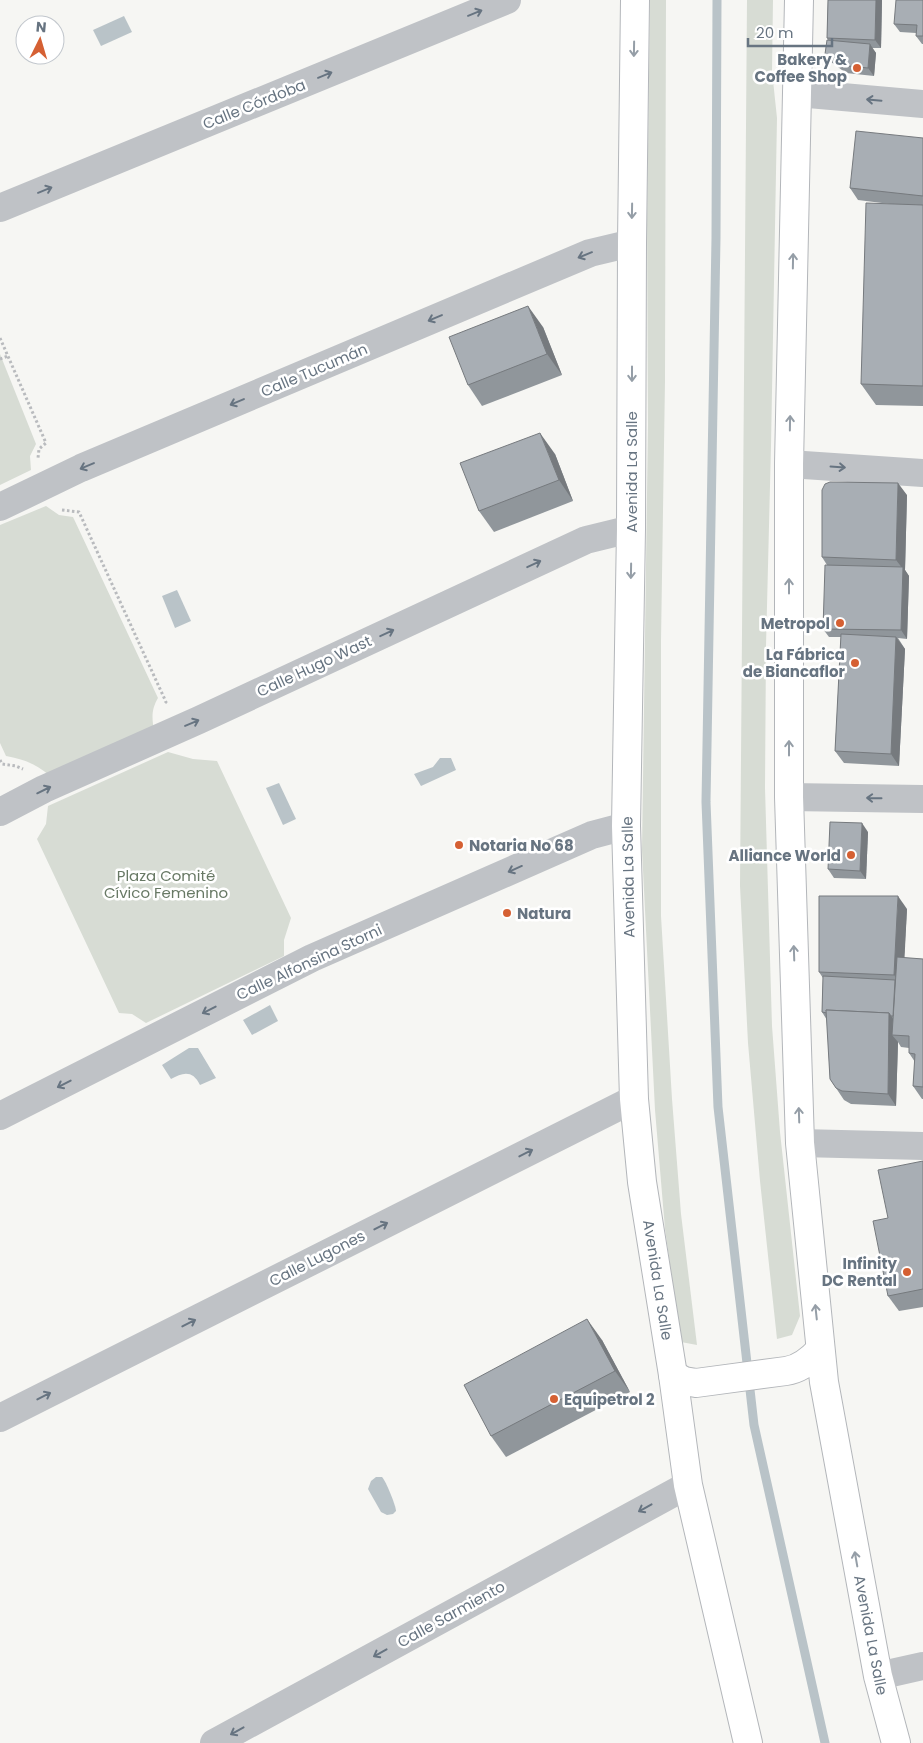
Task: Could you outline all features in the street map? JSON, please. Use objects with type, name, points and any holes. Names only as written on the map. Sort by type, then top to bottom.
[{"type":"main road","name":"Avenida La Salle","points":[[635,0],[632,243],[632,529],[626,826],[634,1099],[642,1182],[691,1380],[677,1403],[688,1485],[748,1743]]},
{"type":"main road","name":"Avenida La Salle","points":[[799,0],[789,464],[789,797],[800,1143],[824,1382],[878,1676],[896,1743]]},
{"type":"main road","points":[[791,1370],[809,1361],[820,1350]]},
{"type":"main road","points":[[691,1380],[791,1370],[810,1374],[824,1382]]},
{"type":"street","name":"Calle Córdoba","points":[[0,208],[507,0]]},
{"type":"street","points":[[796,93],[923,104]]},
{"type":"street","name":"Calle Tucumán","points":[[0,507],[81,468],[590,253],[632,243]]},
{"type":"street","points":[[789,464],[923,472]]},
{"type":"street","name":"Calle Hugo Wast","points":[[0,812],[586,540],[632,529]]},
{"type":"street","points":[[789,797],[923,799]]},
{"type":"street","name":"Calle Alfonsina Storni","points":[[0,1116],[312,958],[592,835],[626,826]]},
{"type":"street","name":"Calle Lugones","points":[[0,1418],[634,1099]]},
{"type":"street","points":[[800,1143],[923,1146]]},
{"type":"street","name":"Calle Sarmiento","points":[[214,1743],[688,1485]]},
{"type":"street","points":[[878,1676],[923,1666]]},
{"type":"path","points":[[0,338],[46,444],[39,449],[38,461],[53,503],[61,510],[79,512],[166,702],[157,710],[156,718],[161,736]]},
{"type":"path","points":[[0,359],[8,356]]},
{"type":"green space","points":[[650,0],[666,0],[665,381],[661,641],[661,916],[681,1214],[697,1345],[681,1342],[665,1229],[655,1110],[642,850],[648,424],[647,221]]},
{"type":"green space","points":[[747,0],[773,0],[772,71],[777,118],[766,646],[765,788],[772,1026],[780,1132],[800,1316],[792,1335],[777,1339],[760,1181],[748,1043],[740,886]]},
{"type":"green space","points":[[0,354],[36,444],[30,456],[31,470],[0,485]]},
{"type":"green space","points":[[46,506],[59,515],[73,517],[158,698],[153,714],[154,731],[49,775],[29,763],[6,756],[0,743],[0,525]]},
{"type":"green space","name":"Plaza Comité Cívico Femenino","points":[[168,752],[193,759],[217,761],[291,918],[284,940],[284,956],[146,1023],[132,1014],[119,1013],[37,839],[46,824],[48,806]]},
{"type":"shaded area","points":[[124,16],[132,32],[101,46],[93,30]]},
{"type":"shaded area","points":[[177,590],[191,621],[175,628],[162,596]]},
{"type":"shaded area","points":[[440,758],[451,758],[456,770],[421,786],[414,774],[433,767]]},
{"type":"shaded area","points":[[279,783],[296,819],[283,825],[266,788]]},
{"type":"shaded area","points":[[270,1005],[278,1021],[252,1035],[243,1020]]},
{"type":"shaded area","points":[[189,1048],[198,1048],[216,1078],[200,1085],[194,1077],[187,1074],[171,1079],[162,1065]]},
{"type":"shaded area","points":[[376,1477],[382,1477],[388,1488],[396,1508],[393,1514],[387,1515],[381,1512],[368,1489],[371,1481]]},
{"type":"building","points":[[828,0],[876,0],[875,40],[827,38]]},
{"type":"building","points":[[896,0],[923,0],[923,36],[916,36],[917,25],[894,24]]},
{"type":"building","points":[[827,40],[870,44],[868,68],[840,65],[825,54]]},
{"type":"building","points":[[856,131],[923,138],[923,196],[850,188]]},
{"type":"building","points":[[866,203],[923,205],[923,386],[861,384]]},
{"type":"building","points":[[528,306],[547,354],[468,385],[449,337]]},
{"type":"building","points":[[540,433],[559,480],[479,511],[460,463]]},
{"type":"building","points":[[830,482],[898,483],[896,560],[822,557],[822,490],[825,484]]},
{"type":"building","points":[[825,565],[903,567],[901,630],[823,629]]},
{"type":"building","points":[[841,634],[896,637],[891,754],[835,751]]},
{"type":"building","points":[[830,822],[862,823],[860,871],[828,869]]},
{"type":"building","points":[[819,896],[898,896],[894,975],[819,972]]},
{"type":"building","points":[[897,957],[923,959],[923,1087],[913,1086],[915,1054],[909,1053],[909,1036],[892,1035]]},
{"type":"building","points":[[823,976],[895,980],[893,1016],[889,1013],[826,1010],[827,1013],[822,1012]]},
{"type":"building","points":[[826,1010],[889,1013],[888,1094],[842,1091],[836,1088],[830,1079]]},
{"type":"building","name":"Infinity DC Rental","points":[[923,1161],[923,1289],[888,1296],[873,1221],[888,1218],[878,1170]]},
{"type":"building","points":[[587,1319],[615,1371],[491,1436],[464,1385]]},
{"type":"waterway","points":[[717,0],[716,238],[706,802],[718,1107],[754,1425],[825,1743]]},
{"type":"place","name":"Bakery & Coffee Shop","points":[[857,68]]},
{"type":"place","name":"Metropol","points":[[840,623]]},
{"type":"place","name":"La Fábrica de Biancaflor","points":[[855,663]]},
{"type":"place","name":"Notaria No 68","points":[[459,845]]},
{"type":"place","name":"Alliance World","points":[[851,855]]},
{"type":"place","name":"Natura","points":[[507,913]]},
{"type":"place","name":"Infinity DC Rental","points":[[907,1272]]},
{"type":"place","name":"Equipetrol 2","points":[[554,1399]]}]
